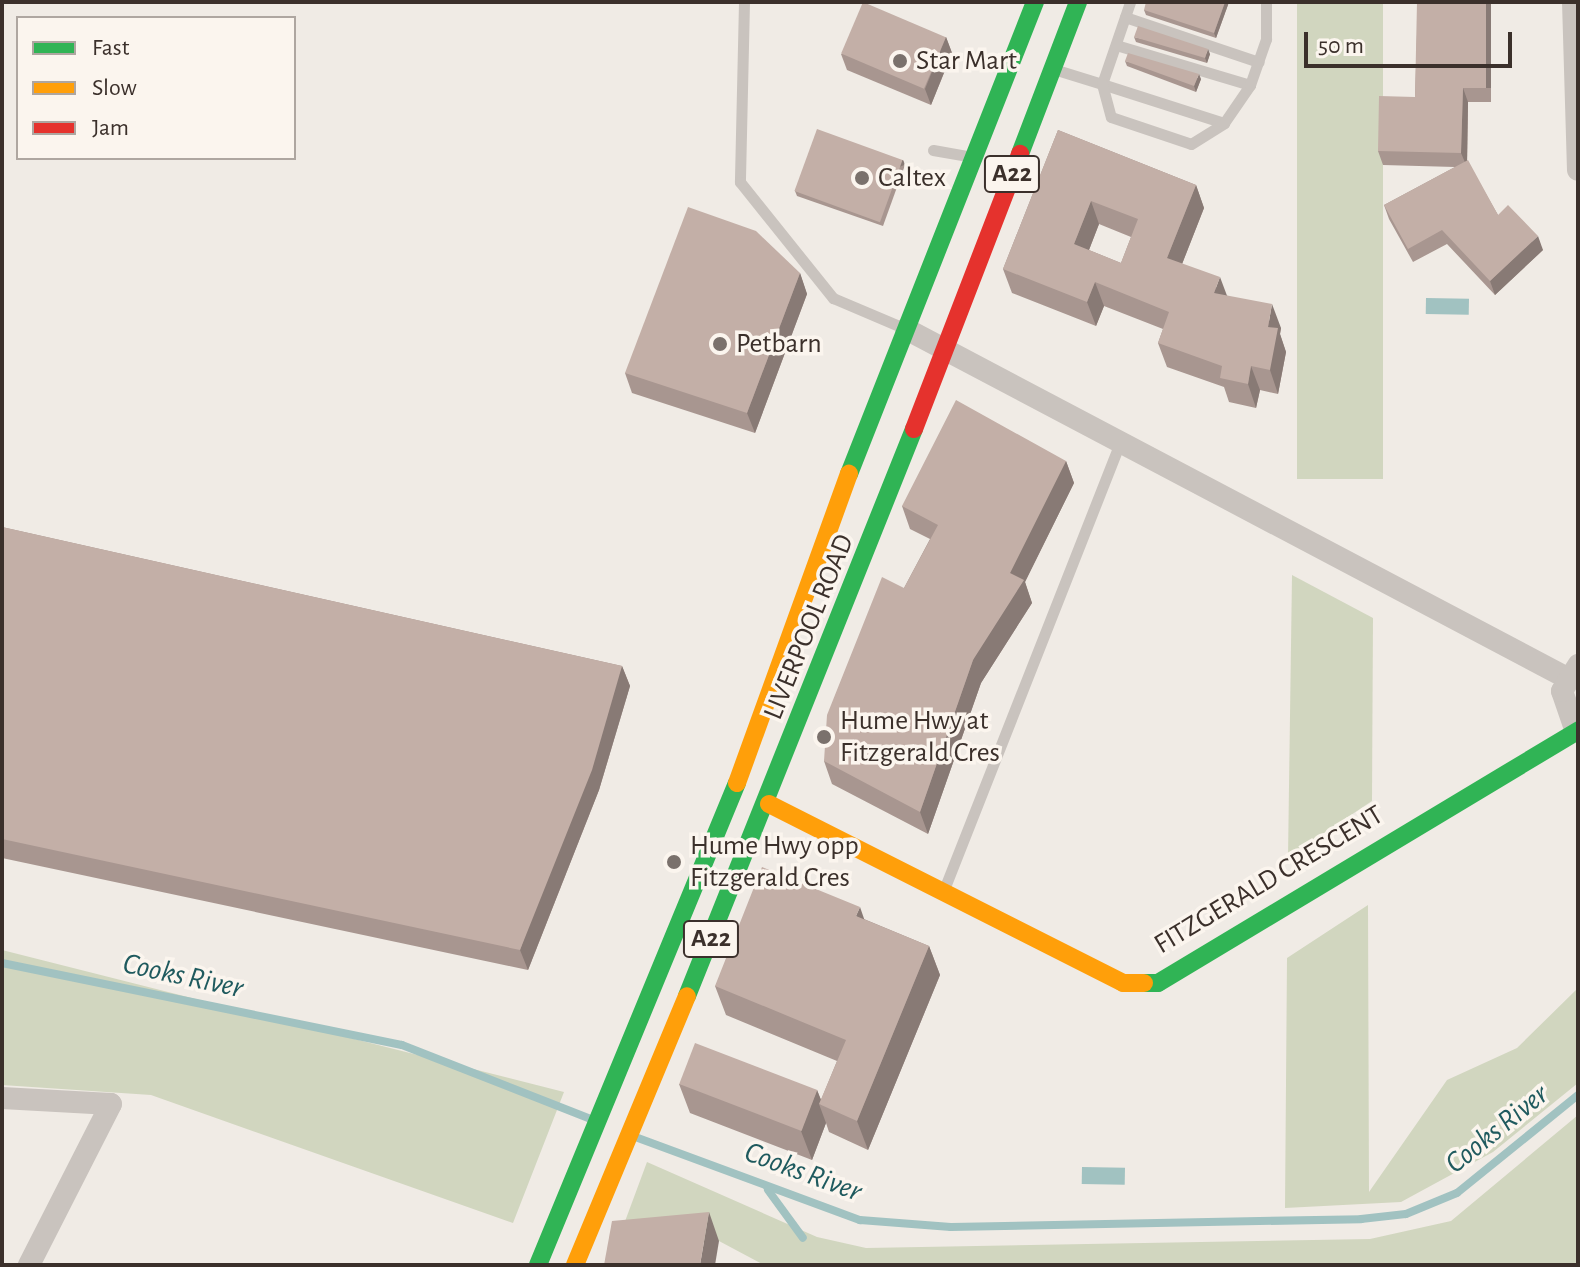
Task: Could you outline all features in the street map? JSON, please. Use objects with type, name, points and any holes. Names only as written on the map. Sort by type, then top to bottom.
[{"type":"main road","name":"LIVERPOOL ROAD","points":[[538,1265],[571,1178],[746,762],[906,329],[979,158],[1035,2]]},
{"type":"main road","name":"LIVERPOOL ROAD","points":[[575,1265],[769,804],[1078,2]]},
{"type":"main road","name":"FITZGERALD CRESCENT","points":[[769,804],[1123,983],[1158,983],[1576,730]]},
{"type":"street","points":[[1573,2],[1571,130],[1578,170]]},
{"type":"street","name":"FITZGERALD CRESCENT","points":[[906,329],[947,347],[1121,440],[1572,671],[1562,705],[1576,730]]},
{"type":"street","points":[[2,1098],[111,1104],[29,1265]]},
{"type":"lane","points":[[744,2],[740,182],[833,298],[906,329]]},
{"type":"lane","points":[[1130,2],[1102,84],[1111,117],[1191,144],[1224,123],[1250,85],[1259,62],[1266,2]]},
{"type":"lane","points":[[1125,17],[1259,62]]},
{"type":"lane","points":[[1116,45],[1250,85]]},
{"type":"lane","points":[[1053,69],[1224,123]]},
{"type":"lane","points":[[933,150],[979,158]]},
{"type":"lane","points":[[943,892],[1121,440]]},
{"type":"green space","points":[[1297,2],[1383,2],[1383,479],[1297,479]]},
{"type":"green space","points":[[1292,575],[1373,618],[1372,801],[1288,857]]},
{"type":"green space","points":[[1368,905],[1369,1192],[1447,1080],[1517,1048],[1578,988],[1578,1083],[1493,1152],[1401,1202],[1285,1208],[1287,958]]},
{"type":"green space","points":[[2,950],[564,1092],[513,1223],[151,1095],[2,1085]]},
{"type":"green space","points":[[1578,1115],[1578,1265],[764,1265],[719,1241],[614,1251],[647,1162],[817,1237],[866,1248],[1370,1239],[1451,1221]]},
{"type":"water","points":[[1426,298],[1469,299],[1469,315],[1426,314]]},
{"type":"water","points":[[1082,1167],[1125,1168],[1125,1185],[1082,1184]]},
{"type":"building","name":"Star Mart","points":[[863,2],[946,37],[924,89],[841,54]]},
{"type":"building","points":[[1146,2],[1225,2],[1214,33],[1144,10]]},
{"type":"building","points":[[1417,2],[1486,2],[1486,88],[1463,88],[1461,153],[1378,151],[1379,96],[1415,97]]},
{"type":"building","points":[[1138,26],[1208,49],[1205,58],[1134,37]]},
{"type":"building","points":[[1128,53],[1199,74],[1194,86],[1125,61]]},
{"type":"building","points":[[817,129],[903,160],[880,222],[794,191]]},
{"type":"building","points":[[1058,130],[1196,185],[1167,258],[1220,277],[1214,293],[1272,304],[1268,327],[1278,328],[1270,370],[1251,366],[1248,384],[1220,378],[1222,366],[1158,343],[1169,312],[1095,282],[1087,302],[1003,269]],"holes":[[[1091,201],[1138,219],[1121,263],[1074,244]]]},
{"type":"building","points":[[1468,160],[1498,215],[1508,205],[1538,236],[1490,281],[1442,230],[1408,249],[1384,205]]},
{"type":"building","name":"Petbarn","points":[[688,207],[756,231],[800,273],[747,413],[625,373]]},
{"type":"building","points":[[956,400],[1066,461],[1010,573],[1024,580],[973,660],[920,812],[824,761],[827,715],[882,577],[904,588],[938,525],[902,506]]},
{"type":"building","points":[[2,527],[622,666],[592,770],[520,950],[2,839]]},
{"type":"building","points":[[762,867],[860,907],[856,916],[929,946],[857,1121],[819,1104],[846,1040],[715,986]]},
{"type":"building","points":[[695,1043],[817,1090],[802,1131],[679,1084]]},
{"type":"building","points":[[709,1212],[700,1265],[604,1265],[612,1221]]},
{"type":"waterway","name":"Cooks River","points":[[2,963],[402,1045],[588,1118]]},
{"type":"waterway","name":"Cooks River","points":[[638,1138],[860,1220],[951,1227],[1361,1219],[1406,1214],[1457,1193],[1578,1095]]},
{"type":"waterway","points":[[768,1190],[803,1238]]},
{"type":"traffic: fast","points":[[849,474],[1035,2]]},
{"type":"traffic: fast","points":[[1020,154],[1078,2]]},
{"type":"traffic: fast","points":[[687,996],[914,429]]},
{"type":"traffic: fast","points":[[1144,983],[1158,983],[1578,731]]},
{"type":"traffic: fast","points":[[538,1265],[737,783]]},
{"type":"traffic: slow","points":[[737,783],[849,474]]},
{"type":"traffic: slow","points":[[769,804],[1123,983],[1144,983]]},
{"type":"traffic: slow","points":[[575,1265],[687,996]]},
{"type":"traffic: jam","points":[[914,429],[1020,154]]},
{"type":"place","name":"Star Mart","points":[[900,61]]},
{"type":"place","name":"Caltex","points":[[862,178]]},
{"type":"place","name":"Petbarn","points":[[720,344]]},
{"type":"place","name":"Hume Hwy at Fitzgerald Cres","points":[[824,737]]},
{"type":"place","name":"Hume Hwy opp Fitzgerald Cres","points":[[674,862]]}]
